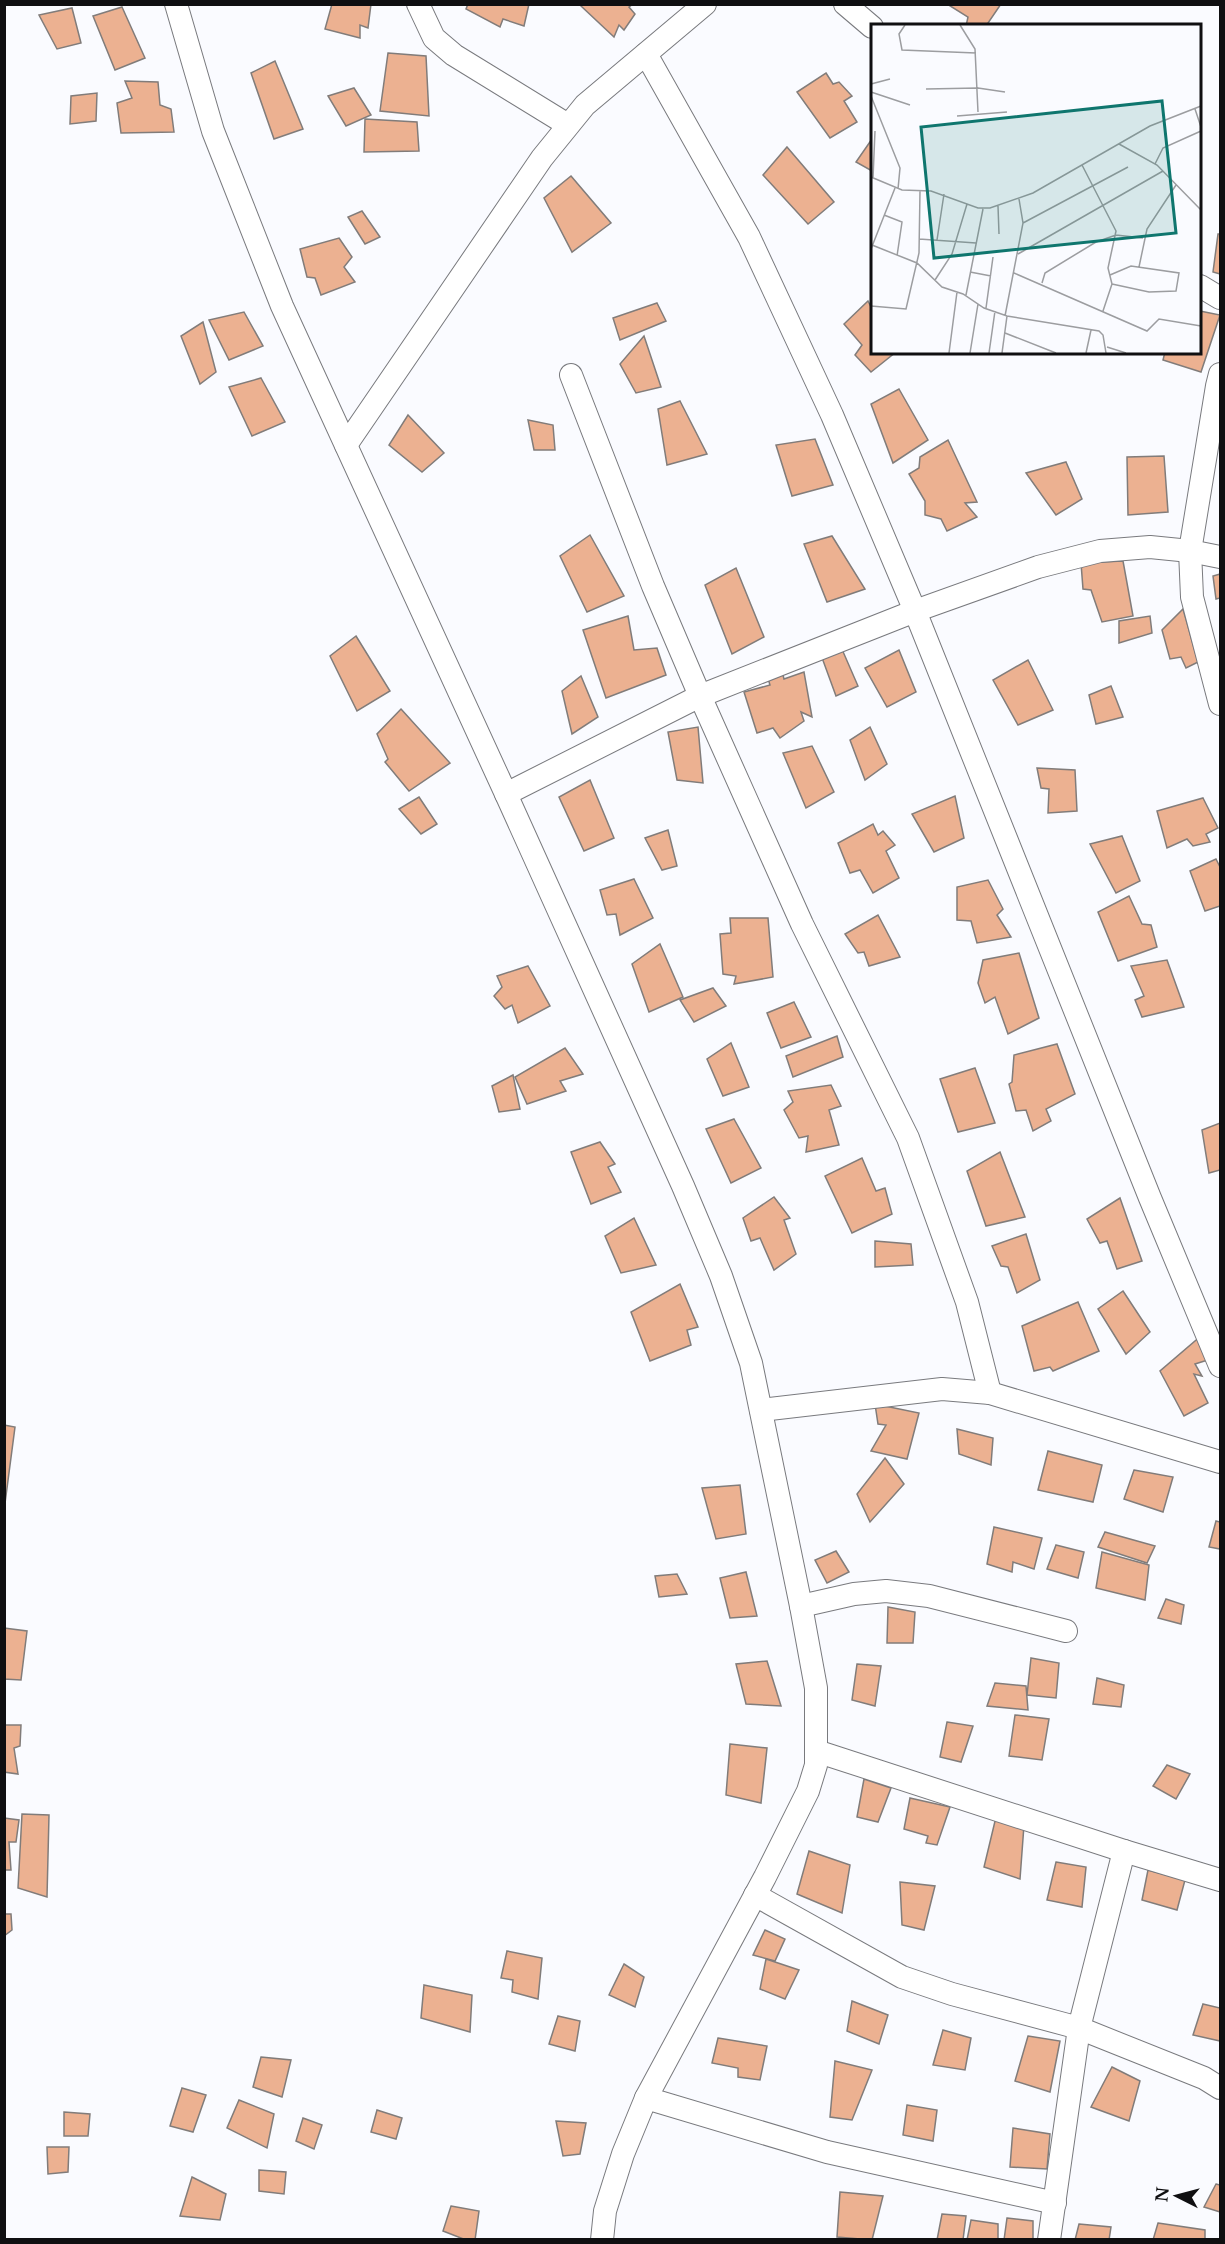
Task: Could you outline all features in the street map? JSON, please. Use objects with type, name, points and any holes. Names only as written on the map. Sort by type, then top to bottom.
[{"type":"street","points":[[176,4],[217,142],[282,306],[506,794],[683,1186],[721,1276],[751,1363],[801,1606],[816,1688],[816,1765],[808,1791],[646,2098],[623,2154],[605,2211],[602,2240]]},
{"type":"street","points":[[418,4],[434,38],[454,55],[568,125]]},
{"type":"street","points":[[346,445],[542,158],[568,125],[585,105],[705,4]]},
{"type":"street","points":[[845,4],[871,25]]},
{"type":"street","points":[[646,54],[749,237],[832,415],[915,611],[1146,1187],[1221,1366]]},
{"type":"street","points":[[1201,287],[1221,298]]},
{"type":"street","points":[[1221,374],[1217,386],[1190,551],[1192,597],[1221,704]]},
{"type":"street","points":[[571,375],[653,586],[700,696],[802,924],[908,1137],[967,1302],[990,1393]]},
{"type":"street","points":[[506,794],[700,696],[915,611],[1038,567],[1100,552],[1150,547],[1221,557]]},
{"type":"street","points":[[760,1410],[942,1389],[990,1393],[1221,1462]]},
{"type":"street","points":[[801,1606],[854,1594],[886,1591],[928,1596],[1066,1630]]},
{"type":"street","points":[[816,1751],[1124,1851],[1221,1880]]},
{"type":"street","points":[[1049,2240],[1079,2028],[1124,1851]]},
{"type":"street","points":[[755,1895],[902,1977],[952,1994],[1079,2028],[1204,2078],[1221,2088]]},
{"type":"street","points":[[646,2098],[827,2152],[1054,2203]]},
{"type":"building","points":[[332,4],[371,4],[368,28],[360,25],[360,38],[325,29]]},
{"type":"building","points":[[468,4],[529,4],[524,26],[503,19],[500,27],[466,9]]},
{"type":"building","points":[[583,4],[633,4],[629,7],[635,14],[624,30],[619,25],[614,37],[581,6]]},
{"type":"building","points":[[947,4],[1001,4],[987,24],[966,24],[968,17]]},
{"type":"building","points":[[122,7],[145,58],[115,70],[93,16]]},
{"type":"building","points":[[72,8],[81,43],[57,49],[39,15]]},
{"type":"building","points":[[388,53],[426,56],[429,116],[380,111]]},
{"type":"building","points":[[275,61],[303,129],[274,139],[251,73]]},
{"type":"building","points":[[826,73],[833,84],[839,82],[852,96],[844,101],[857,122],[830,138],[797,92]]},
{"type":"building","points":[[125,81],[158,82],[160,105],[171,109],[174,132],[121,133],[117,103],[132,98]]},
{"type":"building","points":[[354,88],[371,115],[346,126],[328,96]]},
{"type":"building","points":[[97,93],[96,121],[70,124],[71,96]]},
{"type":"building","points":[[365,119],[417,122],[419,151],[364,152]]},
{"type":"building","points":[[871,140],[871,170],[856,162]]},
{"type":"building","points":[[787,147],[834,202],[808,224],[763,175]]},
{"type":"building","points":[[571,176],[611,223],[572,252],[544,198]]},
{"type":"building","points":[[362,211],[380,237],[365,244],[348,217]]},
{"type":"building","points":[[1218,234],[1220,234],[1220,274],[1213,272]]},
{"type":"building","points":[[339,238],[352,257],[344,267],[355,282],[321,295],[315,278],[307,277],[300,249]]},
{"type":"building","points":[[868,301],[871,307],[871,354],[894,354],[871,372],[855,355],[862,345],[844,324]]},
{"type":"building","points":[[657,303],[666,321],[620,340],[613,318]]},
{"type":"building","points":[[1201,311],[1220,315],[1201,372],[1163,360],[1164,354],[1201,354]]},
{"type":"building","points":[[244,312],[263,346],[229,360],[209,320]]},
{"type":"building","points":[[203,322],[216,372],[200,384],[181,336]]},
{"type":"building","points":[[644,336],[661,387],[636,393],[620,364]]},
{"type":"building","points":[[261,378],[285,422],[252,436],[229,387]]},
{"type":"building","points":[[899,389],[928,440],[893,463],[871,404]]},
{"type":"building","points":[[680,401],[707,454],[667,465],[658,409]]},
{"type":"building","points":[[408,415],[444,453],[422,472],[389,445]]},
{"type":"building","points":[[528,420],[553,425],[555,450],[534,450]]},
{"type":"building","points":[[815,439],[833,485],[792,496],[776,445]]},
{"type":"building","points":[[948,440],[977,502],[965,503],[977,517],[947,531],[941,519],[925,515],[925,501],[909,474],[919,468],[920,457]]},
{"type":"building","points":[[1164,456],[1168,512],[1128,515],[1127,457]]},
{"type":"building","points":[[1066,462],[1082,499],[1056,515],[1026,473]]},
{"type":"building","points":[[590,535],[624,596],[587,612],[560,556]]},
{"type":"building","points":[[832,536],[865,589],[827,602],[804,544]]},
{"type":"building","points":[[1123,561],[1133,616],[1102,622],[1091,590],[1083,589],[1081,563]]},
{"type":"building","points":[[736,568],[764,637],[732,654],[705,585]]},
{"type":"building","points":[[1220,574],[1220,598],[1216,599],[1213,576]]},
{"type":"building","points":[[1183,609],[1198,662],[1186,668],[1181,657],[1170,659],[1162,630]]},
{"type":"building","points":[[628,616],[634,650],[657,648],[666,675],[606,698],[583,630]]},
{"type":"building","points":[[1150,616],[1152,633],[1119,643],[1119,621]]},
{"type":"building","points":[[356,636],[390,691],[357,711],[330,656]]},
{"type":"building","points":[[841,647],[858,686],[836,696],[821,655]]},
{"type":"building","points":[[899,650],[916,692],[887,707],[865,668]]},
{"type":"building","points":[[1028,660],[1053,710],[1018,725],[993,680]]},
{"type":"building","points":[[782,671],[784,679],[804,672],[812,717],[801,712],[804,721],[780,738],[773,728],[757,733],[744,692],[770,685],[766,672]]},
{"type":"building","points":[[581,676],[598,717],[572,734],[562,691]]},
{"type":"building","points":[[1111,686],[1123,717],[1096,724],[1089,695]]},
{"type":"building","points":[[401,709],[450,763],[409,791],[385,762],[388,759],[377,734]]},
{"type":"building","points":[[698,727],[703,783],[677,780],[668,732]]},
{"type":"building","points":[[870,727],[887,764],[865,780],[850,740]]},
{"type":"building","points":[[812,746],[834,792],[806,808],[783,753]]},
{"type":"building","points":[[1037,768],[1075,770],[1077,811],[1048,813],[1049,789],[1041,788]]},
{"type":"building","points":[[590,780],[614,838],[584,851],[559,797]]},
{"type":"building","points":[[955,796],[964,838],[934,852],[912,814]]},
{"type":"building","points":[[419,797],[437,824],[421,834],[399,809]]},
{"type":"building","points":[[1203,798],[1218,828],[1206,834],[1210,842],[1193,846],[1187,839],[1167,848],[1157,811]]},
{"type":"building","points":[[873,824],[878,835],[883,831],[895,845],[886,851],[899,878],[873,893],[860,870],[850,873],[838,843]]},
{"type":"building","points":[[668,830],[677,866],[662,870],[645,838]]},
{"type":"building","points":[[1122,836],[1140,881],[1116,893],[1090,844]]},
{"type":"building","points":[[1216,859],[1220,867],[1220,906],[1205,911],[1190,871]]},
{"type":"building","points":[[634,879],[653,918],[620,935],[616,914],[607,915],[600,890]]},
{"type":"building","points":[[988,880],[1003,909],[997,915],[1011,937],[977,943],[971,921],[957,920],[957,887]]},
{"type":"building","points":[[1129,896],[1142,924],[1151,925],[1157,947],[1118,961],[1098,912]]},
{"type":"building","points":[[878,915],[900,957],[869,966],[864,952],[858,953],[845,934]]},
{"type":"building","points":[[730,918],[768,918],[773,977],[734,984],[736,976],[723,974],[720,934],[731,933]]},
{"type":"building","points":[[660,944],[683,997],[649,1012],[632,964]]},
{"type":"building","points":[[1019,953],[1039,1018],[1008,1034],[995,997],[985,1003],[978,983],[983,960]]},
{"type":"building","points":[[1167,960],[1184,1007],[1142,1017],[1135,1000],[1144,996],[1131,966]]},
{"type":"building","points":[[528,966],[550,1006],[518,1023],[512,1005],[505,1009],[494,996],[502,987],[497,976]]},
{"type":"building","points":[[713,988],[726,1006],[694,1022],[680,1000]]},
{"type":"building","points":[[794,1002],[811,1037],[781,1048],[767,1013]]},
{"type":"building","points":[[837,1036],[843,1057],[793,1077],[786,1056]]},
{"type":"building","points":[[731,1043],[749,1087],[723,1096],[707,1059]]},
{"type":"building","points":[[1057,1044],[1075,1094],[1046,1109],[1051,1121],[1033,1131],[1026,1110],[1016,1111],[1009,1084],[1012,1082],[1014,1055]]},
{"type":"building","points":[[565,1048],[583,1074],[560,1081],[566,1091],[527,1104],[515,1077]]},
{"type":"building","points":[[975,1068],[995,1123],[958,1132],[940,1079]]},
{"type":"building","points":[[513,1075],[520,1109],[499,1112],[492,1086]]},
{"type":"building","points":[[831,1085],[841,1106],[829,1110],[839,1145],[806,1152],[808,1136],[799,1138],[784,1110],[793,1102],[788,1091]]},
{"type":"building","points":[[734,1119],[761,1168],[731,1183],[706,1129]]},
{"type":"building","points":[[1220,1123],[1220,1170],[1209,1173],[1202,1130]]},
{"type":"building","points":[[600,1142],[615,1164],[608,1167],[621,1192],[591,1204],[571,1152]]},
{"type":"building","points":[[1000,1152],[1025,1217],[986,1226],[967,1171]]},
{"type":"building","points":[[862,1158],[876,1191],[885,1188],[892,1214],[852,1233],[825,1176]]},
{"type":"building","points":[[774,1197],[790,1218],[784,1220],[796,1254],[774,1270],[760,1238],[751,1241],[743,1218]]},
{"type":"building","points":[[1120,1198],[1142,1261],[1117,1269],[1107,1241],[1100,1243],[1087,1219]]},
{"type":"building","points":[[634,1218],[656,1265],[621,1273],[605,1236]]},
{"type":"building","points":[[1026,1234],[1040,1280],[1017,1293],[1008,1267],[1001,1266],[992,1246]]},
{"type":"building","points":[[875,1241],[911,1244],[913,1265],[875,1267]]},
{"type":"building","points":[[680,1284],[698,1327],[687,1330],[691,1345],[650,1361],[631,1312]]},
{"type":"building","points":[[1123,1291],[1150,1332],[1126,1354],[1098,1309]]},
{"type":"building","points":[[1078,1302],[1099,1351],[1053,1371],[1050,1367],[1034,1371],[1022,1326]]},
{"type":"building","points":[[1202,1335],[1211,1359],[1195,1364],[1202,1376],[1194,1374],[1208,1403],[1184,1416],[1160,1371]]},
{"type":"building","points":[[875,1404],[919,1413],[907,1459],[871,1451],[886,1425],[878,1424]]},
{"type":"building","points":[[4,1425],[15,1427],[4,1511]]},
{"type":"building","points":[[957,1429],[993,1438],[991,1465],[959,1454]]},
{"type":"building","points":[[1048,1451],[1102,1465],[1093,1502],[1038,1490]]},
{"type":"building","points":[[885,1458],[904,1484],[870,1522],[857,1494]]},
{"type":"building","points":[[1134,1470],[1173,1477],[1163,1512],[1124,1499]]},
{"type":"building","points":[[740,1485],[746,1534],[716,1539],[702,1488]]},
{"type":"building","points":[[1216,1521],[1220,1522],[1220,1549],[1209,1547]]},
{"type":"building","points":[[994,1527],[1042,1538],[1034,1569],[1013,1562],[1012,1572],[987,1564]]},
{"type":"building","points":[[1105,1532],[1155,1546],[1147,1563],[1098,1547]]},
{"type":"building","points":[[1056,1545],[1084,1552],[1078,1578],[1047,1569]]},
{"type":"building","points":[[836,1551],[849,1572],[827,1583],[815,1560]]},
{"type":"building","points":[[1102,1552],[1149,1565],[1145,1600],[1096,1588]]},
{"type":"building","points":[[746,1572],[757,1616],[730,1618],[720,1578]]},
{"type":"building","points":[[677,1574],[687,1594],[659,1597],[655,1576]]},
{"type":"building","points":[[1166,1599],[1184,1605],[1181,1624],[1158,1618]]},
{"type":"building","points":[[888,1607],[915,1612],[913,1643],[887,1643]]},
{"type":"building","points":[[4,1628],[27,1631],[21,1680],[4,1679]]},
{"type":"building","points":[[1031,1658],[1059,1663],[1056,1698],[1027,1695]]},
{"type":"building","points":[[767,1661],[781,1706],[746,1704],[736,1664]]},
{"type":"building","points":[[857,1664],[881,1666],[875,1706],[852,1700]]},
{"type":"building","points":[[1097,1678],[1124,1685],[1121,1707],[1093,1704]]},
{"type":"building","points":[[995,1683],[1026,1686],[1028,1710],[987,1706]]},
{"type":"building","points":[[1015,1715],[1049,1719],[1042,1760],[1009,1756]]},
{"type":"building","points":[[947,1722],[973,1726],[961,1762],[940,1757]]},
{"type":"building","points":[[4,1725],[21,1725],[20,1746],[14,1748],[18,1774],[4,1772]]},
{"type":"building","points":[[730,1744],[767,1748],[761,1803],[726,1795]]},
{"type":"building","points":[[1167,1765],[1190,1774],[1176,1799],[1153,1786]]},
{"type":"building","points":[[864,1779],[891,1788],[878,1822],[857,1817]]},
{"type":"building","points":[[910,1798],[950,1807],[937,1845],[926,1843],[928,1836],[904,1829]]},
{"type":"building","points":[[22,1814],[49,1815],[47,1897],[18,1888]]},
{"type":"building","points":[[996,1817],[1024,1825],[1020,1879],[984,1867]]},
{"type":"building","points":[[4,1818],[19,1820],[16,1842],[9,1842],[11,1870],[4,1870]]},
{"type":"building","points":[[809,1851],[850,1865],[842,1913],[797,1894]]},
{"type":"building","points":[[1056,1862],[1086,1867],[1082,1907],[1047,1900]]},
{"type":"building","points":[[1148,1870],[1185,1880],[1177,1910],[1142,1900]]},
{"type":"building","points":[[900,1882],[935,1886],[924,1930],[902,1925]]},
{"type":"building","points":[[4,1914],[11,1914],[12,1930],[4,1936]]},
{"type":"building","points":[[765,1930],[785,1939],[775,1961],[753,1955]]},
{"type":"building","points":[[507,1951],[542,1958],[538,1999],[512,1992],[513,1980],[501,1978]]},
{"type":"building","points":[[766,1959],[799,1970],[785,1999],[760,1989]]},
{"type":"building","points":[[624,1964],[644,1977],[635,2007],[609,1995]]},
{"type":"building","points":[[424,1985],[472,1995],[470,2032],[421,2018]]},
{"type":"building","points":[[852,2001],[888,2015],[879,2044],[847,2031]]},
{"type":"building","points":[[1203,2004],[1220,2008],[1220,2041],[1193,2035]]},
{"type":"building","points":[[558,2016],[580,2021],[575,2051],[549,2044]]},
{"type":"building","points":[[943,2030],[971,2038],[965,2070],[933,2065]]},
{"type":"building","points":[[1028,2036],[1060,2041],[1050,2092],[1015,2081]]},
{"type":"building","points":[[718,2038],[767,2046],[760,2080],[738,2077],[738,2068],[712,2063]]},
{"type":"building","points":[[261,2057],[291,2060],[282,2097],[253,2087]]},
{"type":"building","points":[[835,2061],[872,2070],[852,2120],[830,2117]]},
{"type":"building","points":[[1112,2067],[1140,2081],[1129,2121],[1091,2107]]},
{"type":"building","points":[[182,2088],[206,2095],[193,2132],[170,2126]]},
{"type":"building","points":[[239,2100],[274,2114],[267,2148],[227,2128]]},
{"type":"building","points":[[907,2105],[937,2110],[933,2141],[903,2135]]},
{"type":"building","points":[[377,2110],[402,2118],[396,2139],[371,2132]]},
{"type":"building","points":[[64,2112],[90,2114],[88,2136],[64,2136]]},
{"type":"building","points":[[303,2118],[322,2125],[314,2149],[296,2141]]},
{"type":"building","points":[[556,2121],[586,2123],[580,2154],[563,2156]]},
{"type":"building","points":[[1013,2128],[1050,2134],[1047,2169],[1010,2167]]},
{"type":"building","points":[[47,2147],[69,2147],[68,2172],[48,2174]]},
{"type":"building","points":[[259,2170],[286,2172],[284,2194],[259,2191]]},
{"type":"building","points":[[192,2177],[226,2194],[220,2220],[180,2216]]},
{"type":"building","points":[[1216,2184],[1220,2185],[1220,2212],[1204,2207]]},
{"type":"building","points":[[840,2192],[883,2196],[872,2240],[837,2237]]},
{"type":"building","points":[[451,2206],[479,2211],[475,2240],[466,2240],[443,2231]]},
{"type":"building","points":[[942,2214],[966,2216],[963,2240],[937,2240]]},
{"type":"building","points":[[1007,2218],[1033,2221],[1033,2240],[1004,2240]]},
{"type":"building","points":[[971,2220],[998,2224],[998,2240],[967,2240]]},
{"type":"building","points":[[1158,2223],[1205,2230],[1205,2240],[1153,2240]]},
{"type":"building","points":[[1079,2224],[1111,2227],[1109,2240],[1075,2240]]}]
